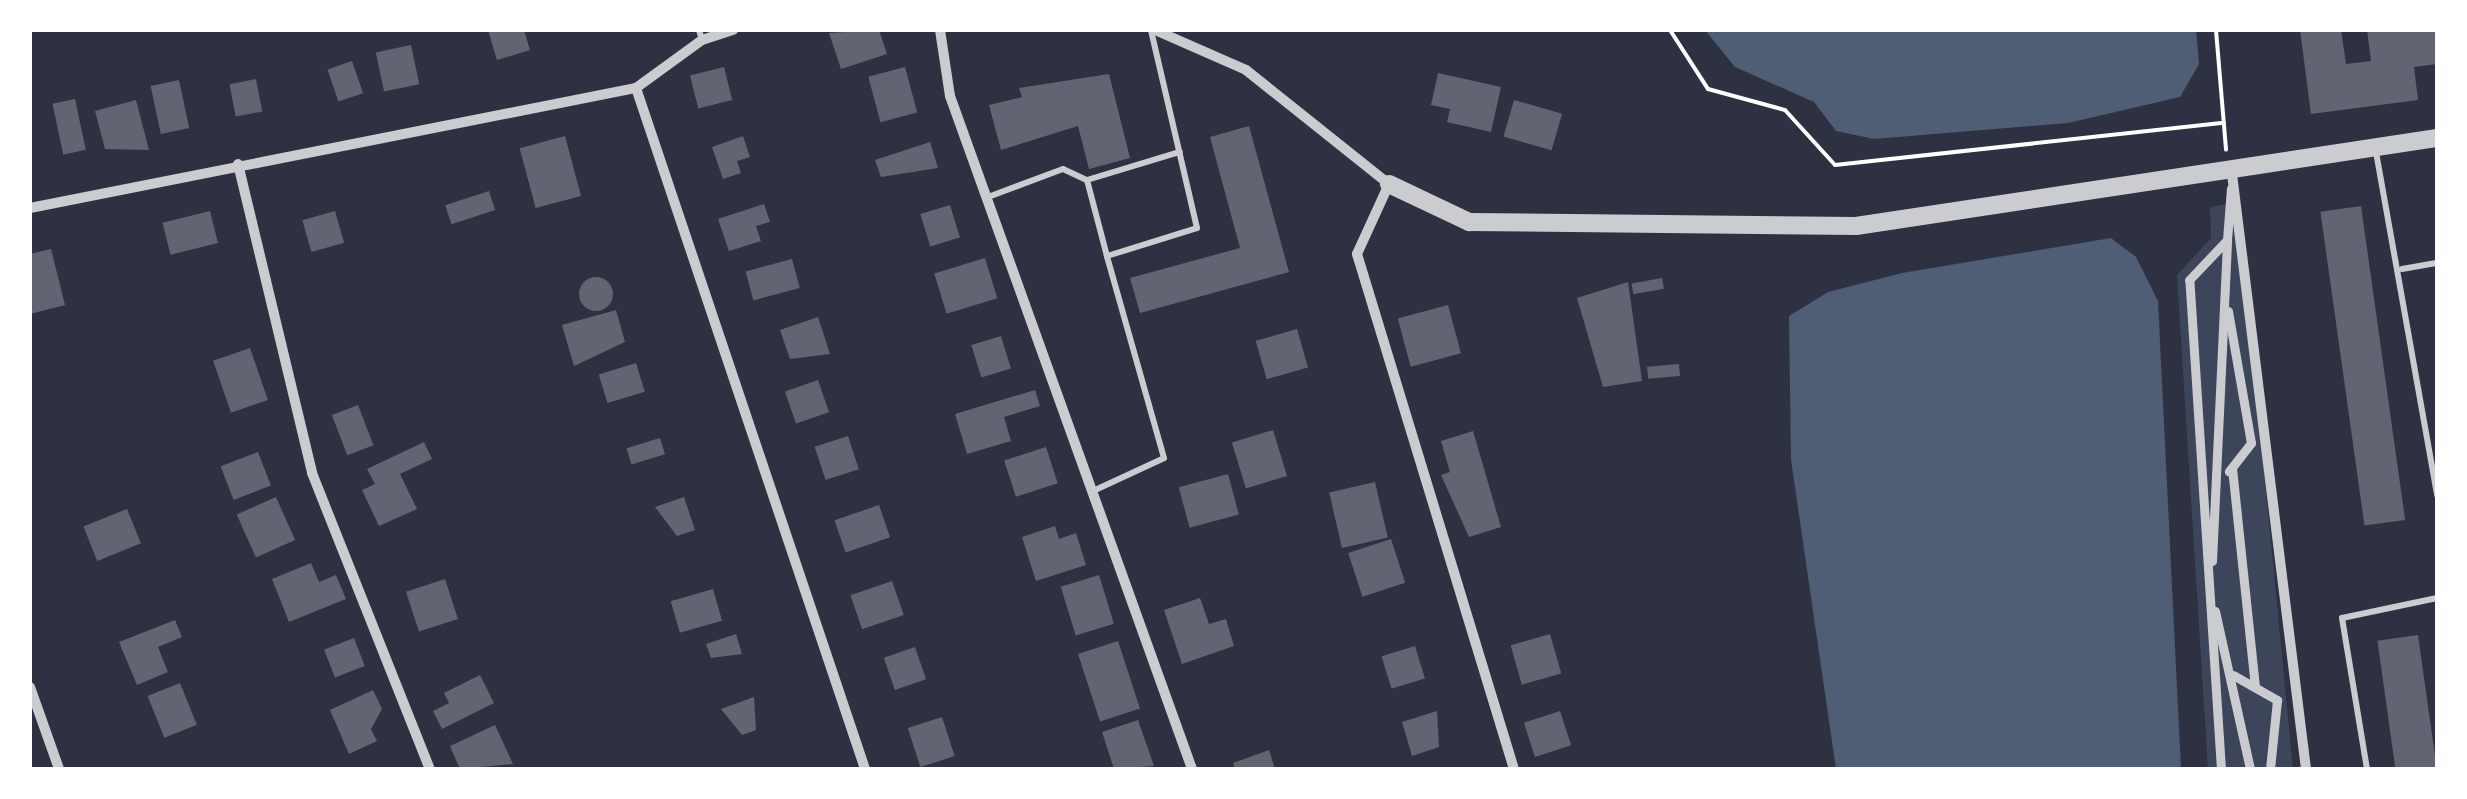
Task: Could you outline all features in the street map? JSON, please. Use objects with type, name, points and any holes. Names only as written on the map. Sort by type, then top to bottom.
[{"type":"street","points":[[30,208],[636,88],[700,35],[733,30]]},
{"type":"street","points":[[940,30],[950,96],[1192,769]]},
{"type":"street","points":[[1153,30],[1246,70],[1389,184],[1469,222],[1740,230],[1856,226],[2232,174],[2437,138]]},
{"type":"street","points":[[636,88],[865,769]]},
{"type":"street","points":[[238,164],[312,473],[430,769]]},
{"type":"street","points":[[2232,174],[2210,592],[2233,674],[2250,769]]},
{"type":"street","points":[[2232,174],[2306,769]]},
{"type":"street","points":[[1389,184],[1356,254],[1514,769]]},
{"type":"street","points":[[2221,769],[2189,280],[2226,240]]},
{"type":"street","points":[[2218,485],[2251,443],[2227,302]]},
{"type":"street","points":[[2232,468],[2256,687]]},
{"type":"street","points":[[2233,674],[2277,700],[2270,769]]},
{"type":"street","points":[[30,687],[60,769]]},
{"type":"lane","points":[[1108,256],[1197,228],[1153,30]]},
{"type":"lane","points":[[2375,146],[2402,269],[2437,496]]},
{"type":"lane","points":[[987,198],[1063,169],[1087,180],[1180,152]]},
{"type":"lane","points":[[1087,180],[1164,458],[1093,491]]},
{"type":"lane","points":[[2402,269],[2437,263]]},
{"type":"lane","points":[[2367,769],[2342,618],[2437,598]]},
{"type":"path","points":[[1670,30],[1708,89],[1785,110],[1835,166],[2224,123]]},
{"type":"path","points":[[2216,30],[2226,146]]},
{"type":"shaded area","points":[[1705,30],[2196,30],[2199,64],[2180,97],[2068,123],[1874,139],[1836,131],[1814,102],[1735,67]]},
{"type":"shaded area","points":[[2238,202],[2293,769],[2208,769],[2177,275],[2211,238],[2210,207]]},
{"type":"shaded area","points":[[2111,238],[2136,257],[2158,301],[2181,769],[1836,769],[1791,460],[1789,316],[1828,292],[1902,273]]},
{"type":"building","points":[[488,30],[524,30],[530,50],[497,60]]},
{"type":"building","points":[[879,30],[887,54],[841,69],[829,33]]},
{"type":"building","points":[[2300,30],[2341,30],[2346,64],[2371,61],[2367,30],[2437,30],[2437,64],[2414,67],[2418,100],[2311,114]]},
{"type":"building","points":[[411,45],[419,84],[384,92],[376,52]]},
{"type":"building","points":[[352,61],[363,93],[338,102],[327,69]]},
{"type":"building","points":[[724,67],[732,100],[698,108],[690,75]]},
{"type":"building","points":[[905,67],[917,112],[880,122],[868,77]]},
{"type":"building","points":[[1438,73],[1501,87],[1491,132],[1447,122],[1450,109],[1431,105]]},
{"type":"building","points":[[1109,74],[1130,158],[1089,169],[1078,126],[1001,150],[989,105],[1022,97],[1019,88]]},
{"type":"building","points":[[256,79],[262,111],[236,117],[229,84]]},
{"type":"building","points":[[179,80],[189,128],[161,134],[151,86]]},
{"type":"building","points":[[75,99],[86,150],[63,155],[53,104]]},
{"type":"building","points":[[136,100],[149,150],[105,149],[95,111]]},
{"type":"building","points":[[1514,100],[1562,114],[1552,150],[1504,137]]},
{"type":"building","points":[[1249,126],[1289,272],[1140,313],[1130,278],[1240,248],[1210,137]]},
{"type":"building","points":[[565,136],[581,196],[536,208],[520,148]]},
{"type":"building","points":[[743,136],[750,157],[737,161],[741,173],[723,179],[712,147]]},
{"type":"building","points":[[930,142],[938,168],[881,177],[875,160]]},
{"type":"building","points":[[489,191],[495,210],[451,224],[445,205]]},
{"type":"building","points":[[764,204],[770,222],[756,226],[761,241],[729,251],[718,219]]},
{"type":"building","points":[[950,205],[960,238],[930,247],[920,214]]},
{"type":"building","points":[[2361,206],[2405,520],[2365,526],[2320,212]]},
{"type":"building","points":[[210,211],[218,243],[170,255],[162,223]]},
{"type":"building","points":[[335,211],[344,243],[311,252],[302,220]]},
{"type":"building","points":[[51,249],[65,305],[30,314],[30,254]]},
{"type":"building","points":[[985,258],[997,298],[947,314],[934,273]]},
{"type":"building","points":[[792,259],[800,288],[753,300],[746,271]]},
{"type":"building","points":[[596,277],[608,282],[613,294],[608,306],[596,311],[584,306],[579,294],[584,282]]},
{"type":"building","points":[[1662,278],[1664,289],[1633,294],[1631,283]]},
{"type":"building","points":[[1628,282],[1642,381],[1603,387],[1577,298]]},
{"type":"building","points":[[1448,305],[1461,353],[1411,367],[1398,318]]},
{"type":"building","points":[[616,310],[625,342],[574,366],[562,325]]},
{"type":"building","points":[[818,317],[830,354],[790,359],[780,330]]},
{"type":"building","points":[[1297,329],[1308,367],[1267,379],[1256,341]]},
{"type":"building","points":[[1001,336],[1011,369],[981,378],[971,345]]},
{"type":"building","points":[[250,348],[268,400],[231,413],[213,361]]},
{"type":"building","points":[[636,363],[645,392],[607,403],[599,374]]},
{"type":"building","points":[[1679,364],[1680,376],[1648,379],[1647,367]]},
{"type":"building","points":[[818,380],[829,412],[796,424],[785,391]]},
{"type":"building","points":[[1035,390],[1040,406],[1004,417],[1011,441],[967,454],[955,414]]},
{"type":"building","points":[[358,405],[373,445],[347,455],[332,415]]},
{"type":"building","points":[[1273,430],[1287,476],[1246,488],[1232,443]]},
{"type":"building","points":[[1473,431],[1501,527],[1469,537],[1441,475],[1450,472],[1441,441]]},
{"type":"building","points":[[848,436],[859,469],[826,480],[815,447]]},
{"type":"building","points":[[660,438],[665,454],[631,464],[627,448]]},
{"type":"building","points":[[424,442],[432,459],[400,474],[417,509],[379,526],[362,490],[375,484],[367,469]]},
{"type":"building","points":[[1046,447],[1058,483],[1016,497],[1004,461]]},
{"type":"building","points":[[258,452],[271,486],[234,500],[221,466]]},
{"type":"building","points":[[1228,474],[1239,515],[1190,528],[1179,487]]},
{"type":"building","points":[[1375,482],[1388,538],[1342,548],[1329,493]]},
{"type":"building","points":[[276,497],[295,540],[256,557],[237,514]]},
{"type":"building","points":[[684,497],[695,530],[677,536],[655,507]]},
{"type":"building","points":[[879,505],[890,537],[846,552],[835,520]]},
{"type":"building","points":[[127,509],[141,543],[97,561],[83,527]]},
{"type":"building","points":[[1055,526],[1059,539],[1076,533],[1086,565],[1036,581],[1022,537]]},
{"type":"building","points":[[1391,539],[1405,583],[1362,597],[1348,553]]},
{"type":"building","points":[[311,563],[319,582],[336,575],[346,599],[289,622],[272,579]]},
{"type":"building","points":[[1099,575],[1114,624],[1076,635],[1061,587]]},
{"type":"building","points":[[445,579],[458,619],[419,632],[406,592]]},
{"type":"building","points":[[892,581],[904,615],[862,629],[850,595]]},
{"type":"building","points":[[713,589],[722,621],[680,633],[671,601]]},
{"type":"building","points":[[1200,598],[1209,624],[1226,619],[1234,646],[1182,664],[1164,610]]},
{"type":"building","points":[[175,620],[182,637],[158,647],[168,672],[137,685],[119,642]]},
{"type":"building","points":[[736,634],[742,654],[711,658],[706,644]]},
{"type":"building","points":[[1550,634],[1561,673],[1522,685],[1511,645]]},
{"type":"building","points":[[2418,635],[2437,769],[2395,769],[2377,641]]},
{"type":"building","points":[[354,638],[365,666],[335,677],[324,649]]},
{"type":"building","points":[[1118,641],[1140,709],[1100,722],[1078,654]]},
{"type":"building","points":[[1415,646],[1425,679],[1391,689],[1382,656]]},
{"type":"building","points":[[915,647],[926,679],[895,690],[884,658]]},
{"type":"building","points":[[480,675],[494,703],[442,729],[433,711],[449,703],[444,693]]},
{"type":"building","points":[[180,683],[197,725],[164,738],[148,696]]},
{"type":"building","points":[[373,690],[382,709],[371,729],[377,741],[349,754],[330,710]]},
{"type":"building","points":[[754,697],[756,730],[742,735],[721,709]]},
{"type":"building","points":[[1437,711],[1439,747],[1412,756],[1402,722]]},
{"type":"building","points":[[1560,711],[1571,745],[1535,757],[1524,723]]},
{"type":"building","points":[[942,717],[955,756],[920,767],[908,728]]},
{"type":"building","points":[[1138,720],[1154,766],[1114,769],[1102,732]]},
{"type":"building","points":[[495,725],[513,764],[460,769],[450,746]]},
{"type":"building","points":[[1269,750],[1275,769],[1235,769],[1233,763]]}]
